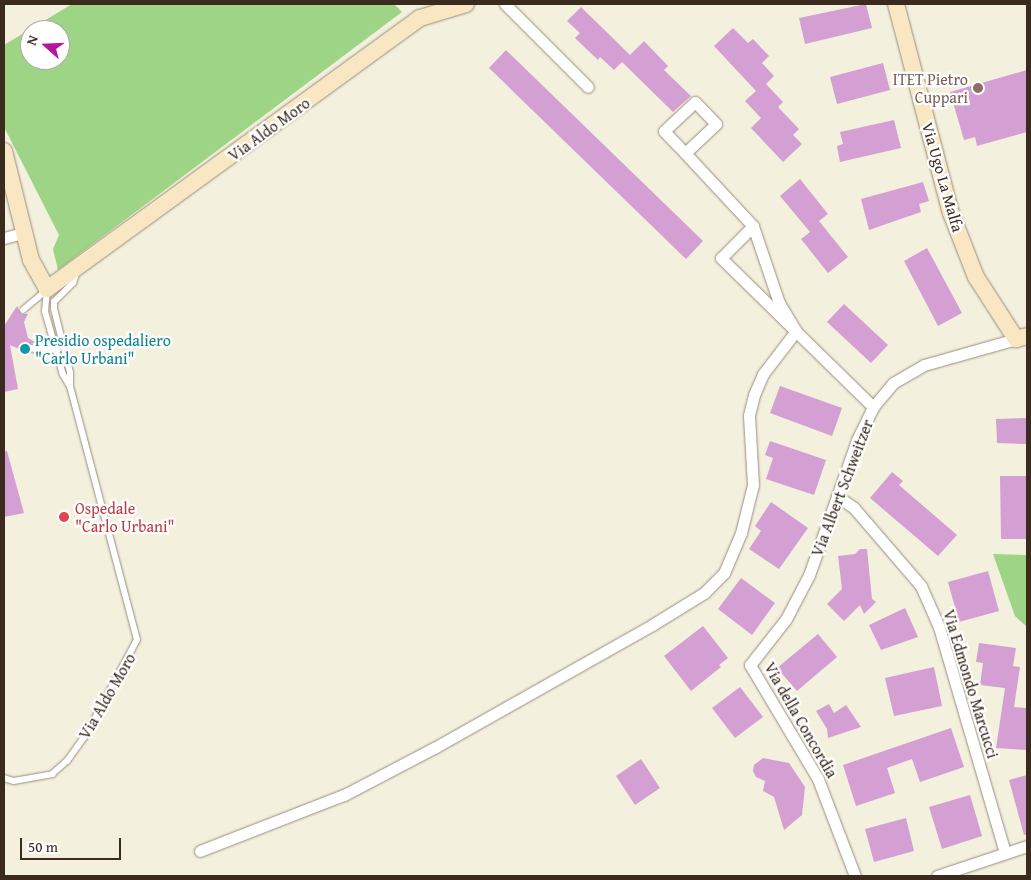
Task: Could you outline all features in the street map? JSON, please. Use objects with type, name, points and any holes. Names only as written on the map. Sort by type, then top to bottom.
[{"type":"street","name":"Via Aldo Moro","points":[[47,289],[420,18],[466,4]]},
{"type":"street","points":[[505,4],[588,87]]},
{"type":"street","name":"Via Ugo La Malfa","points":[[896,4],[951,213],[976,277],[1022,338]]},
{"type":"street","points":[[685,153],[716,124],[695,102],[664,132],[753,226],[779,303],[796,331]]},
{"type":"street","points":[[4,151],[26,232],[31,260],[47,289]]},
{"type":"street","points":[[753,226],[721,258],[873,407]]},
{"type":"street","points":[[4,238],[26,232]]},
{"type":"street","points":[[200,851],[344,795],[434,748],[704,593],[724,572],[740,533],[753,485],[749,415],[754,395],[763,374],[796,331]]},
{"type":"street","name":"Via Albert Schweitzer","points":[[750,665],[786,619],[810,575],[857,440],[873,407],[893,383],[924,364],[1022,338]]},
{"type":"street","name":"Via Edmondo Marcucci","points":[[837,496],[854,508],[921,586],[939,626],[1005,853]]},
{"type":"street","name":"Via della Concordia","points":[[750,665],[818,779],[855,876]]},
{"type":"street","points":[[937,876],[1027,846]]},
{"type":"lane","name":"Via Aldo Moro","points":[[70,387],[54,302],[73,283],[78,268]]},
{"type":"lane","name":"Via Aldo Moro","points":[[4,778],[14,781],[52,774],[67,761],[86,735],[138,640],[70,387],[56,350],[46,312],[47,289]]},
{"type":"lane","points":[[23,310],[47,289]]},
{"type":"lane","points":[[31,348],[42,351],[64,348]]},
{"type":"green space","points":[[72,4],[394,4],[402,12],[58,270],[53,249],[59,235],[4,127],[4,45],[20,35],[20,70],[70,70],[70,20],[45,20]]},
{"type":"green space","points":[[993,554],[1027,555],[1027,627],[1015,616]]},
{"type":"building","points":[[866,4],[872,28],[805,44],[799,18]]},
{"type":"building","points":[[581,7],[630,55],[644,41],[668,66],[664,70],[691,96],[673,112],[622,62],[614,70],[600,57],[598,60],[575,38],[580,33],[567,21]]},
{"type":"building","points":[[733,28],[748,43],[753,39],[769,56],[762,63],[774,76],[766,84],[783,102],[778,107],[799,129],[793,135],[802,144],[783,162],[751,128],[761,118],[745,101],[756,91],[714,46]]},
{"type":"building","points":[[506,50],[703,241],[686,259],[489,68]]},
{"type":"building","points":[[883,63],[890,90],[837,104],[830,77]]},
{"type":"building","points":[[1027,70],[1027,132],[977,146],[975,137],[964,140],[950,92]]},
{"type":"building","points":[[894,120],[901,148],[840,162],[837,146],[843,144],[840,132]]},
{"type":"building","points":[[800,179],[828,214],[819,221],[848,257],[828,273],[801,239],[810,232],[780,196]]},
{"type":"building","points":[[923,182],[929,201],[919,204],[921,212],[869,230],[861,199]]},
{"type":"building","points":[[927,248],[962,313],[938,326],[904,261]]},
{"type":"building","points":[[844,304],[888,345],[871,363],[827,322]]},
{"type":"building","name":"Presidio ospedaliero \"Carlo Urbani\"","points":[[17,306],[21,314],[28,314],[24,322],[28,338],[35,342],[27,346],[28,353],[10,345],[18,389],[4,392],[4,326]]},
{"type":"building","points":[[780,386],[842,408],[832,436],[770,413]]},
{"type":"building","points":[[1027,418],[1027,444],[997,443],[996,419]]},
{"type":"building","points":[[770,441],[826,460],[814,495],[766,479],[773,458],[765,455]]},
{"type":"building","points":[[4,451],[7,451],[24,513],[4,517]]},
{"type":"building","points":[[892,472],[903,481],[899,485],[957,535],[938,556],[870,498]]},
{"type":"building","points":[[1000,476],[1027,476],[1027,539],[1001,539]]},
{"type":"building","points":[[771,502],[808,528],[779,569],[749,549],[761,531],[755,526]]},
{"type":"building","points":[[860,549],[867,549],[872,599],[876,602],[864,614],[860,605],[844,621],[827,604],[842,589],[838,556],[855,554]]},
{"type":"building","points":[[988,571],[999,611],[959,622],[948,582]]},
{"type":"building","points":[[741,578],[775,603],[752,635],[718,609]]},
{"type":"building","points":[[905,608],[918,637],[881,650],[869,625]]},
{"type":"building","points":[[703,626],[728,658],[719,665],[721,667],[691,691],[664,656]]},
{"type":"building","points":[[818,634],[837,657],[797,691],[777,668]]},
{"type":"building","points":[[979,643],[1016,648],[1013,666],[1020,667],[1014,707],[1027,708],[1027,750],[996,748],[1005,688],[980,685],[983,663],[976,662]]},
{"type":"building","points":[[934,667],[942,706],[894,716],[885,678]]},
{"type":"building","points":[[740,687],[763,717],[735,738],[712,708]]},
{"type":"building","points":[[829,704],[834,713],[846,705],[861,727],[828,738],[827,729],[816,711]]},
{"type":"building","points":[[951,728],[964,767],[920,782],[912,759],[887,768],[895,793],[856,806],[843,765]]},
{"type":"building","points":[[763,758],[789,763],[805,787],[802,815],[784,830],[774,797],[763,791],[765,781],[756,777],[753,771],[754,765]]},
{"type":"building","points":[[641,759],[660,788],[635,805],[616,776]]},
{"type":"building","points":[[1027,775],[1027,834],[1024,835],[1009,780]]},
{"type":"building","points":[[970,795],[982,836],[942,849],[929,807]]},
{"type":"building","points":[[906,818],[914,851],[874,862],[865,829]]},
{"type":"place","name":"ITET Pietro Cuppari","points":[[978,88]]},
{"type":"place","name":"Presidio ospedaliero \"Carlo Urbani\"","points":[[25,349]]},
{"type":"place","name":"Ospedale \"Carlo Urbani\"","points":[[64,517]]}]
